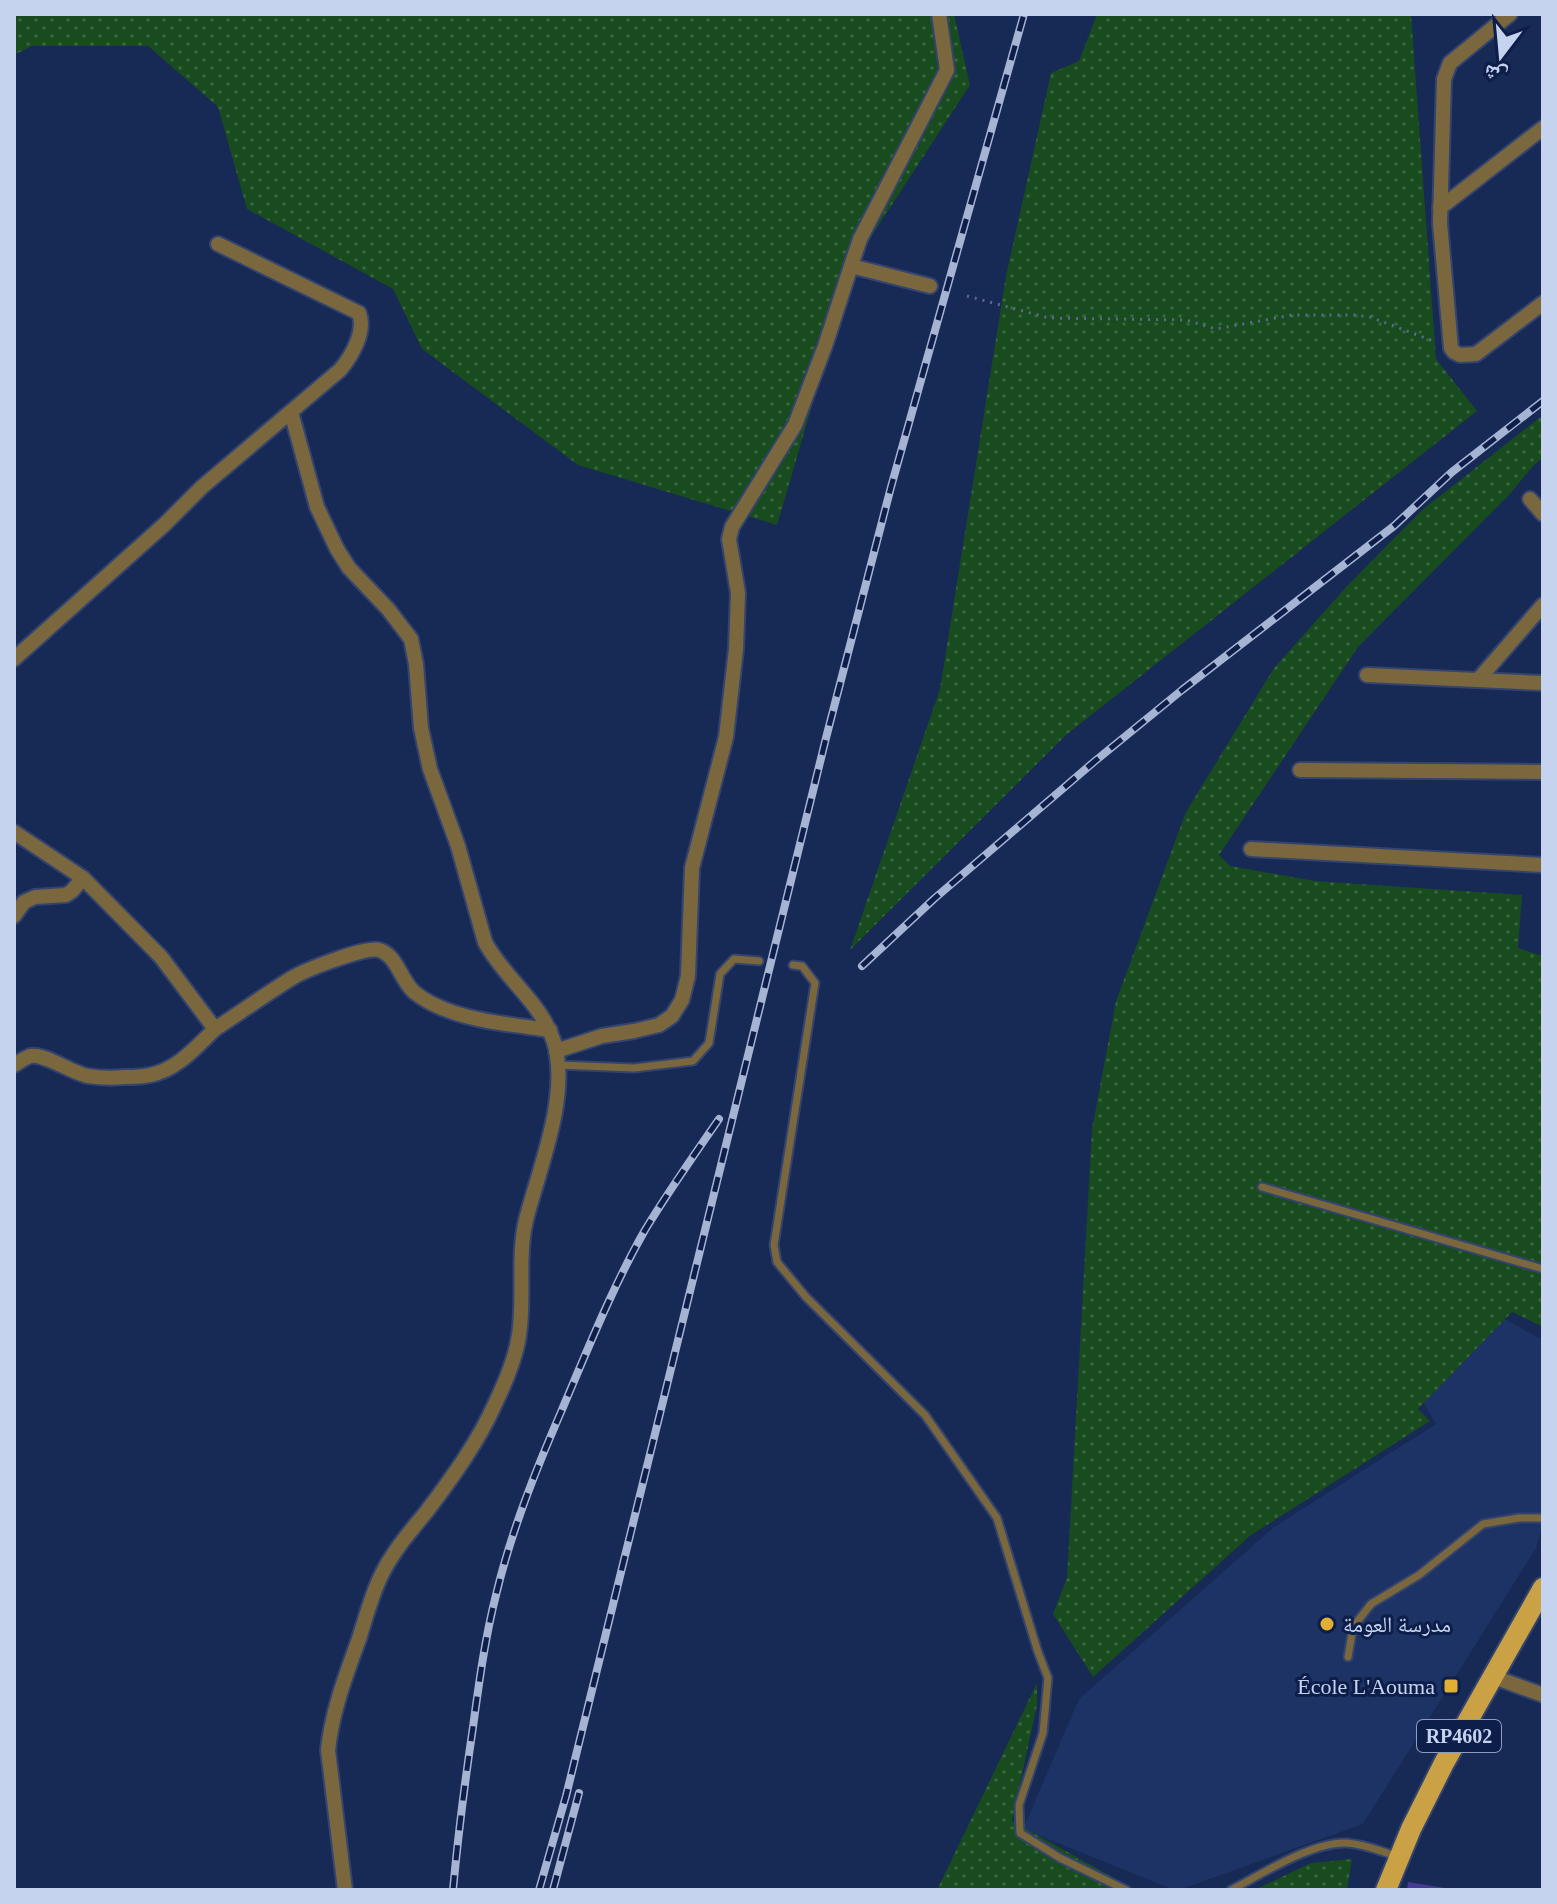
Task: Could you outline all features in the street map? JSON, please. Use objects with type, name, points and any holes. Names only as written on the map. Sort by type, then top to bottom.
[{"type":"main road","name":"RP4602","points":[[1386,1890],[1398,1857],[1444,1763],[1543,1588]]},
{"type":"street","points":[[557,1058],[602,1036],[659,1025],[672,1016],[682,1000],[688,976],[692,868],[726,737],[736,649],[738,593],[729,539],[732,527],[795,425],[860,239],[947,70],[939,14]]},
{"type":"street","points":[[1510,14],[1450,63],[1444,79],[1440,208],[1451,348],[1460,355],[1476,354],[1543,303]]},
{"type":"street","points":[[1440,208],[1543,128]]},
{"type":"street","points":[[14,659],[202,487],[346,363],[360,331],[359,313],[218,244]]},
{"type":"street","points":[[851,266],[930,286]]},
{"type":"street","points":[[291,412],[317,507],[337,549],[349,568],[388,609],[411,639],[421,728],[430,769],[458,846],[485,942],[550,1030],[557,1058],[557,1090],[551,1129],[522,1245],[520,1327],[515,1353],[495,1406],[469,1451],[391,1557],[373,1597],[336,1705],[328,1750],[345,1890]]},
{"type":"street","points":[[1530,499],[1543,514]]},
{"type":"street","points":[[1478,680],[1543,605]]},
{"type":"street","points":[[1367,675],[1543,683]]},
{"type":"street","points":[[1300,770],[1543,772]]},
{"type":"street","points":[[14,832],[83,878],[161,957],[215,1029]]},
{"type":"street","points":[[1251,849],[1543,865]]},
{"type":"street","points":[[14,916],[24,902],[35,897],[66,895],[83,878]]},
{"type":"street","points":[[14,1065],[35,1055],[88,1076],[116,1078],[152,1075],[185,1058],[215,1029],[296,976],[373,949],[386,954],[413,991],[432,1002],[470,1016],[550,1030]]},
{"type":"street","points":[[1494,1677],[1543,1695]]},
{"type":"lane","points":[[557,1058],[634,1068],[693,1061],[709,1043],[720,974],[734,959],[759,961]]},
{"type":"lane","points":[[793,965],[802,966],[815,983],[774,1245],[777,1262],[806,1297],[925,1415],[997,1518],[1048,1678],[1043,1733],[1019,1805],[1020,1833],[1060,1858],[1126,1890]]},
{"type":"lane","points":[[1262,1187],[1543,1269]]},
{"type":"lane","points":[[1348,1657],[1353,1627],[1371,1604],[1419,1575],[1483,1524],[1543,1518]]},
{"type":"lane","points":[[1231,1890],[1324,1845],[1360,1845],[1398,1857]]},
{"type":"path","points":[[967,296],[1049,318],[1186,320],[1216,329],[1292,315],[1355,315],[1370,317],[1451,348]]},
{"type":"shaded area","name":"مدرسة العومة","points":[[1495,1314],[1543,1340],[1543,1524],[1536,1548],[1363,1824],[1179,1890],[1023,1829],[1079,1699],[1274,1527],[1436,1424],[1417,1392]]},
{"type":"green space","points":[[14,14],[954,14],[970,85],[854,263],[777,525],[578,465],[422,349],[393,289],[247,209],[218,107],[148,46],[32,46],[14,55]]},
{"type":"green space","points":[[1097,14],[1411,14],[1436,359],[1477,411],[1066,735],[850,950],[940,689],[1006,276],[1051,73],[1079,61]]},
{"type":"green space","points":[[1543,415],[1543,458],[1358,647],[1219,855],[1230,866],[1315,881],[1522,895],[1518,948],[1543,956],[1543,1327],[1512,1312],[1418,1409],[1430,1421],[1251,1535],[1093,1677],[1053,1614],[1067,1578],[1092,1129],[1116,1001],[1186,812],[1274,668],[1348,585],[1422,510]]},
{"type":"green space","points":[[1037,1683],[1037,1705],[1012,1821],[1136,1890],[937,1890]]},
{"type":"green space","points":[[1352,1859],[1347,1890],[1254,1890],[1311,1863]]},
{"type":"building","points":[[1408,1882],[1445,1888],[1445,1890],[1407,1890]]},
{"type":"railway","points":[[539,1890],[566,1796],[826,738],[891,487],[1024,14]]},
{"type":"railway","points":[[862,966],[935,898],[1095,761],[1394,526],[1452,472],[1543,401]]},
{"type":"railway","points":[[453,1890],[485,1644],[516,1525],[551,1435],[622,1274],[645,1230],[719,1119]]},
{"type":"railway","points":[[553,1890],[579,1793]]},
{"type":"place","name":"مدرسة العومة","points":[[1327,1624]]},
{"type":"place","name":"École L'Aouma","points":[[1451,1686]]}]
